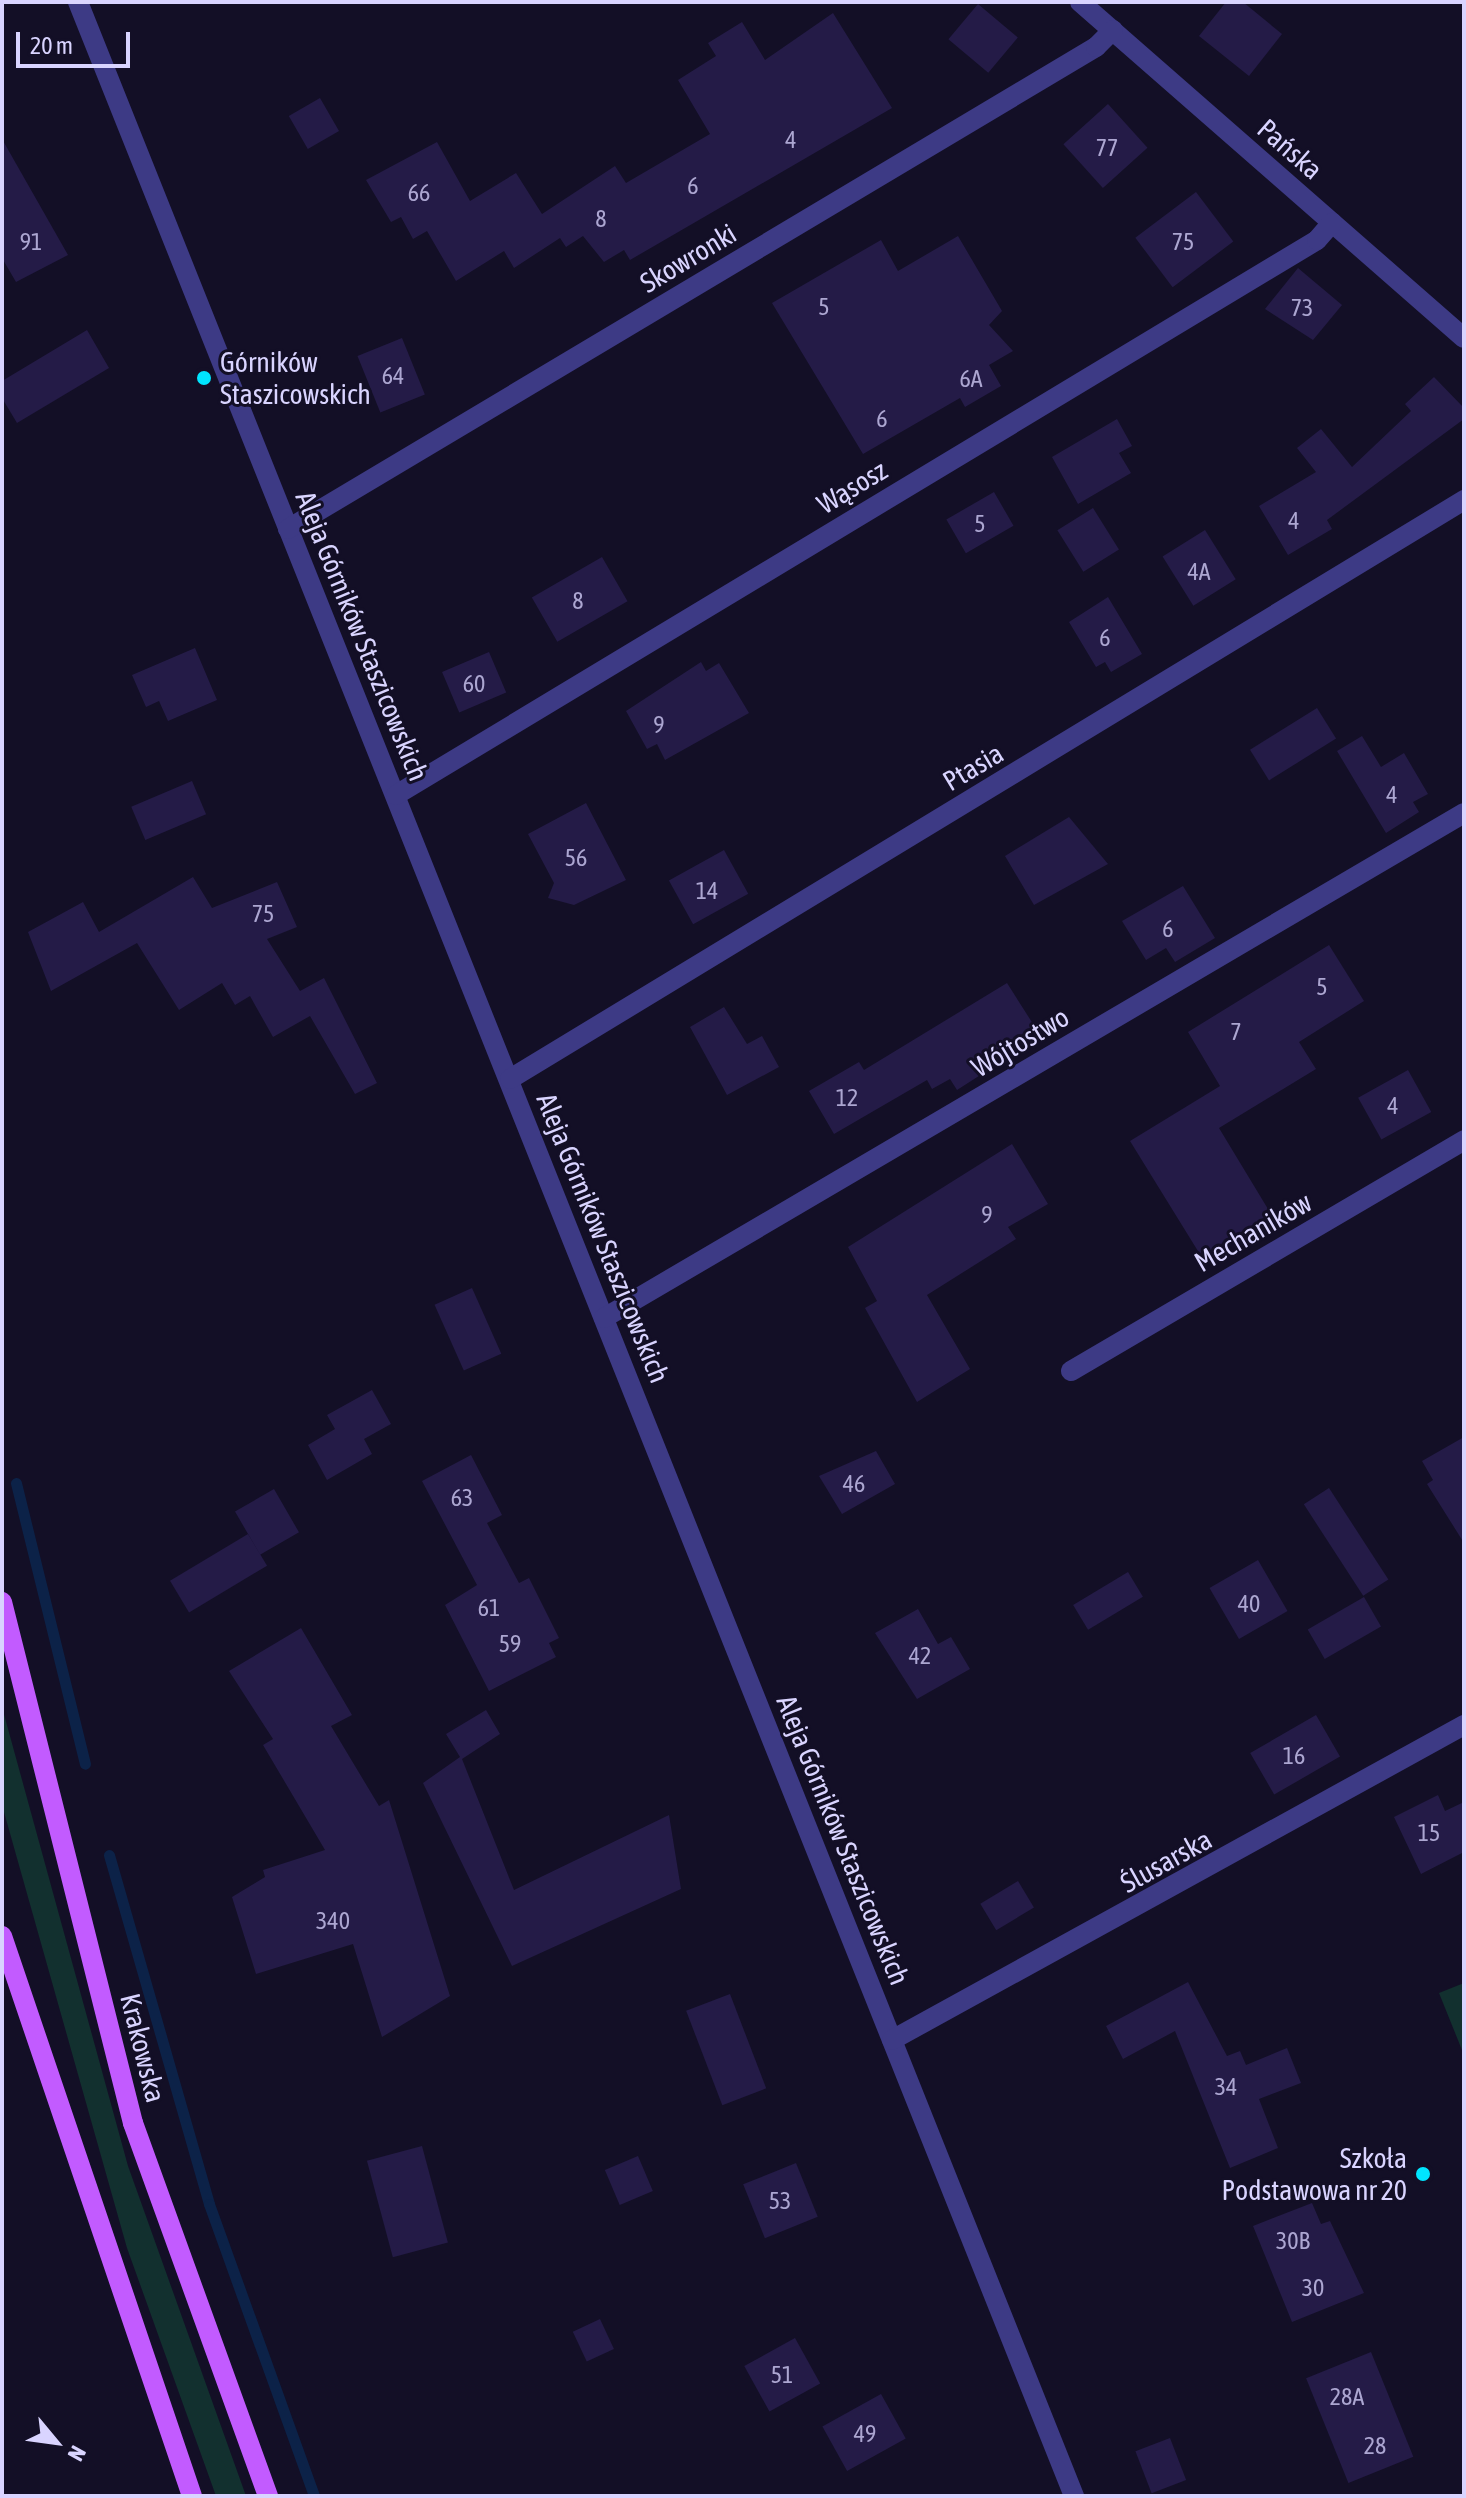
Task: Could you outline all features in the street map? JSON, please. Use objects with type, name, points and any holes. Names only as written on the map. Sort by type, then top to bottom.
[{"type":"main road","name":"Krakowska","points":[[2,1602],[133,2123],[268,2496]]},
{"type":"main road","points":[[2,1936],[192,2496]]},
{"type":"street","name":"Aleja Górników Staszicowskich","points":[[78,2],[1074,2496]]},
{"type":"street","name":"Pańska","points":[[1080,2],[1464,338]]},
{"type":"street","name":"Skowronki","points":[[288,529],[1096,47],[1113,30]]},
{"type":"street","name":"Wąsosz","points":[[396,795],[1317,240],[1332,223]]},
{"type":"street","name":"Ptasia","points":[[510,1079],[1464,500]]},
{"type":"street","name":"Wójtostwo","points":[[604,1318],[1464,813]]},
{"type":"street","name":"Mechaników","points":[[1071,1371],[1464,1140]]},
{"type":"street","name":"Ślusarska","points":[[892,2040],[1464,1725]]},
{"type":"green space","points":[[2,1707],[128,2166],[246,2496],[216,2496],[127,2248],[2,1805]]},
{"type":"green space","points":[[1464,1983],[1464,2055],[1439,1993]]},
{"type":"building","points":[[1226,2],[1243,2],[1282,34],[1249,76],[1199,36]]},
{"type":"building","points":[[978,4],[1018,37],[988,73],[948,39]]},
{"type":"building","points":[[833,13],[892,108],[630,260],[624,250],[604,262],[583,236],[566,247],[560,238],[514,268],[504,251],[456,281],[427,231],[413,239],[401,217],[391,222],[366,180],[437,142],[470,201],[516,173],[542,214],[615,166],[626,183],[710,134],[678,80],[716,56],[708,43],[742,22],[765,60]]},
{"type":"building","points":[[320,98],[339,131],[308,149],[289,116]]},
{"type":"building","points":[[1108,104],[1147,148],[1103,188],[1063,144]]},
{"type":"building","points":[[2,139],[68,255],[16,282],[2,258]]},
{"type":"building","points":[[1196,192],[1233,242],[1173,287],[1135,238]]},
{"type":"building","points":[[958,236],[1002,311],[989,325],[1013,351],[989,365],[1001,386],[965,407],[960,398],[863,454],[772,303],[881,240],[898,271]]},
{"type":"building","points":[[1298,268],[1342,305],[1313,340],[1265,309]]},
{"type":"building","points":[[87,330],[109,368],[17,423],[2,398],[2,381]]},
{"type":"building","points":[[402,338],[425,395],[380,413],[357,356]]},
{"type":"building","points":[[1434,377],[1464,408],[1464,419],[1327,520],[1332,529],[1288,555],[1259,506],[1316,472],[1297,448],[1321,429],[1352,467],[1411,411],[1405,404]]},
{"type":"building","points":[[1117,419],[1132,446],[1119,453],[1131,473],[1078,504],[1052,457]]},
{"type":"building","points":[[994,492],[1014,526],[966,553],[946,520]]},
{"type":"building","points":[[1093,508],[1119,550],[1083,572],[1057,530]]},
{"type":"building","points":[[1205,530],[1236,579],[1193,606],[1163,556]]},
{"type":"building","points":[[602,557],[628,601],[557,642],[532,598]]},
{"type":"building","points":[[1108,597],[1142,654],[1111,672],[1105,662],[1096,667],[1069,622]]},
{"type":"building","points":[[195,648],[217,700],[168,721],[159,701],[146,707],[132,675]]},
{"type":"building","points":[[489,652],[506,693],[459,712],[442,672]]},
{"type":"building","points":[[701,662],[706,671],[719,663],[749,713],[665,760],[657,744],[647,749],[626,711]]},
{"type":"building","points":[[1317,708],[1336,739],[1269,780],[1250,750]]},
{"type":"building","points":[[1362,736],[1381,767],[1404,753],[1428,794],[1413,802],[1419,812],[1386,833],[1337,751]]},
{"type":"building","points":[[192,781],[206,814],[145,840],[131,807]]},
{"type":"building","points":[[586,803],[626,880],[574,905],[548,898],[554,883],[528,834]]},
{"type":"building","points":[[1069,817],[1108,864],[1034,905],[1005,856]]},
{"type":"building","points":[[724,850],[748,894],[693,924],[669,881]]},
{"type":"building","points":[[193,877],[212,908],[277,882],[297,927],[267,939],[300,991],[324,978],[377,1083],[355,1094],[310,1016],[273,1037],[250,996],[235,1005],[222,983],[179,1010],[137,943],[51,991],[28,932],[83,902],[99,932]]},
{"type":"building","points":[[1183,886],[1215,938],[1175,962],[1166,948],[1146,960],[1122,921]]},
{"type":"building","points":[[1329,945],[1364,1001],[1299,1042],[1316,1069],[1219,1128],[1271,1214],[1201,1256],[1130,1141],[1220,1086],[1188,1032]]},
{"type":"building","points":[[1007,983],[1035,1027],[1019,1036],[1026,1046],[957,1090],[950,1079],[932,1089],[927,1080],[834,1134],[809,1091],[859,1062],[864,1070]]},
{"type":"building","points":[[724,1007],[747,1044],[762,1036],[779,1067],[727,1095],[690,1027]]},
{"type":"building","points":[[1408,1070],[1431,1112],[1381,1140],[1358,1098]]},
{"type":"building","points":[[1012,1144],[1048,1204],[1008,1227],[1016,1239],[927,1295],[970,1369],[917,1402],[865,1308],[877,1301],[848,1247]]},
{"type":"building","points":[[472,1288],[501,1354],[464,1370],[435,1305]]},
{"type":"building","points":[[372,1390],[391,1424],[364,1439],[372,1454],[327,1480],[308,1445],[335,1429],[327,1415]]},
{"type":"building","points":[[1464,1437],[1464,1543],[1427,1484],[1433,1480],[1422,1461]]},
{"type":"building","points":[[876,1451],[895,1484],[842,1514],[819,1476]]},
{"type":"building","points":[[471,1455],[502,1515],[487,1523],[519,1583],[529,1578],[559,1638],[549,1643],[556,1657],[489,1691],[445,1605],[477,1585],[422,1481]]},
{"type":"building","points":[[1329,1488],[1388,1579],[1363,1596],[1304,1504]]},
{"type":"building","points":[[274,1489],[299,1532],[260,1555],[235,1512]]},
{"type":"building","points":[[248,1534],[267,1566],[189,1613],[170,1581]]},
{"type":"building","points":[[1258,1560],[1288,1611],[1239,1639],[1210,1588]]},
{"type":"building","points":[[1128,1572],[1143,1597],[1088,1630],[1073,1605]]},
{"type":"building","points":[[1364,1597],[1381,1626],[1325,1659],[1308,1630]]},
{"type":"building","points":[[918,1609],[938,1644],[951,1637],[970,1669],[917,1699],[875,1633]]},
{"type":"building","points":[[301,1628],[352,1715],[331,1726],[379,1806],[389,1800],[450,1996],[382,2037],[353,1944],[256,1974],[232,1897],[265,1877],[263,1870],[325,1850],[263,1745],[273,1739],[229,1671]]},
{"type":"building","points":[[486,1710],[500,1734],[462,1759],[514,1890],[669,1815],[681,1889],[512,1966],[423,1783],[460,1757],[446,1734]]},
{"type":"building","points":[[1316,1715],[1340,1757],[1274,1795],[1250,1753]]},
{"type":"building","points":[[1438,1795],[1445,1811],[1464,1802],[1462,1853],[1421,1874],[1394,1817]]},
{"type":"building","points":[[1018,1881],[1034,1908],[996,1930],[980,1904]]},
{"type":"building","points":[[1188,1982],[1227,2056],[1240,2051],[1246,2065],[1287,2048],[1301,2083],[1259,2099],[1278,2148],[1230,2168],[1175,2031],[1123,2059],[1106,2026]]},
{"type":"building","points":[[730,1994],[766,2088],[722,2105],[686,2011]]},
{"type":"building","points":[[422,2146],[448,2243],[393,2257],[367,2161]]},
{"type":"building","points":[[638,2156],[653,2191],[620,2205],[605,2170]]},
{"type":"building","points":[[796,2163],[818,2217],[765,2238],[743,2184]]},
{"type":"building","points":[[1312,2203],[1321,2224],[1330,2221],[1364,2293],[1292,2322],[1253,2226]]},
{"type":"building","points":[[600,2319],[614,2349],[587,2362],[573,2332]]},
{"type":"building","points":[[795,2338],[820,2383],[769,2412],[744,2366]]},
{"type":"building","points":[[1371,2352],[1413,2457],[1348,2483],[1306,2378]]},
{"type":"building","points":[[881,2394],[906,2439],[847,2471],[822,2426]]},
{"type":"building","points":[[1170,2438],[1186,2480],[1152,2493],[1135,2451]]},
{"type":"waterway","points":[[16,1483],[85,1764]]},
{"type":"waterway","points":[[109,1855],[209,2204],[314,2496]]},
{"type":"place","name":"Górników Staszicowskich","points":[[204,378]]},
{"type":"place","name":"Szkoła Podstawowa nr 20","points":[[1423,2174]]}]
